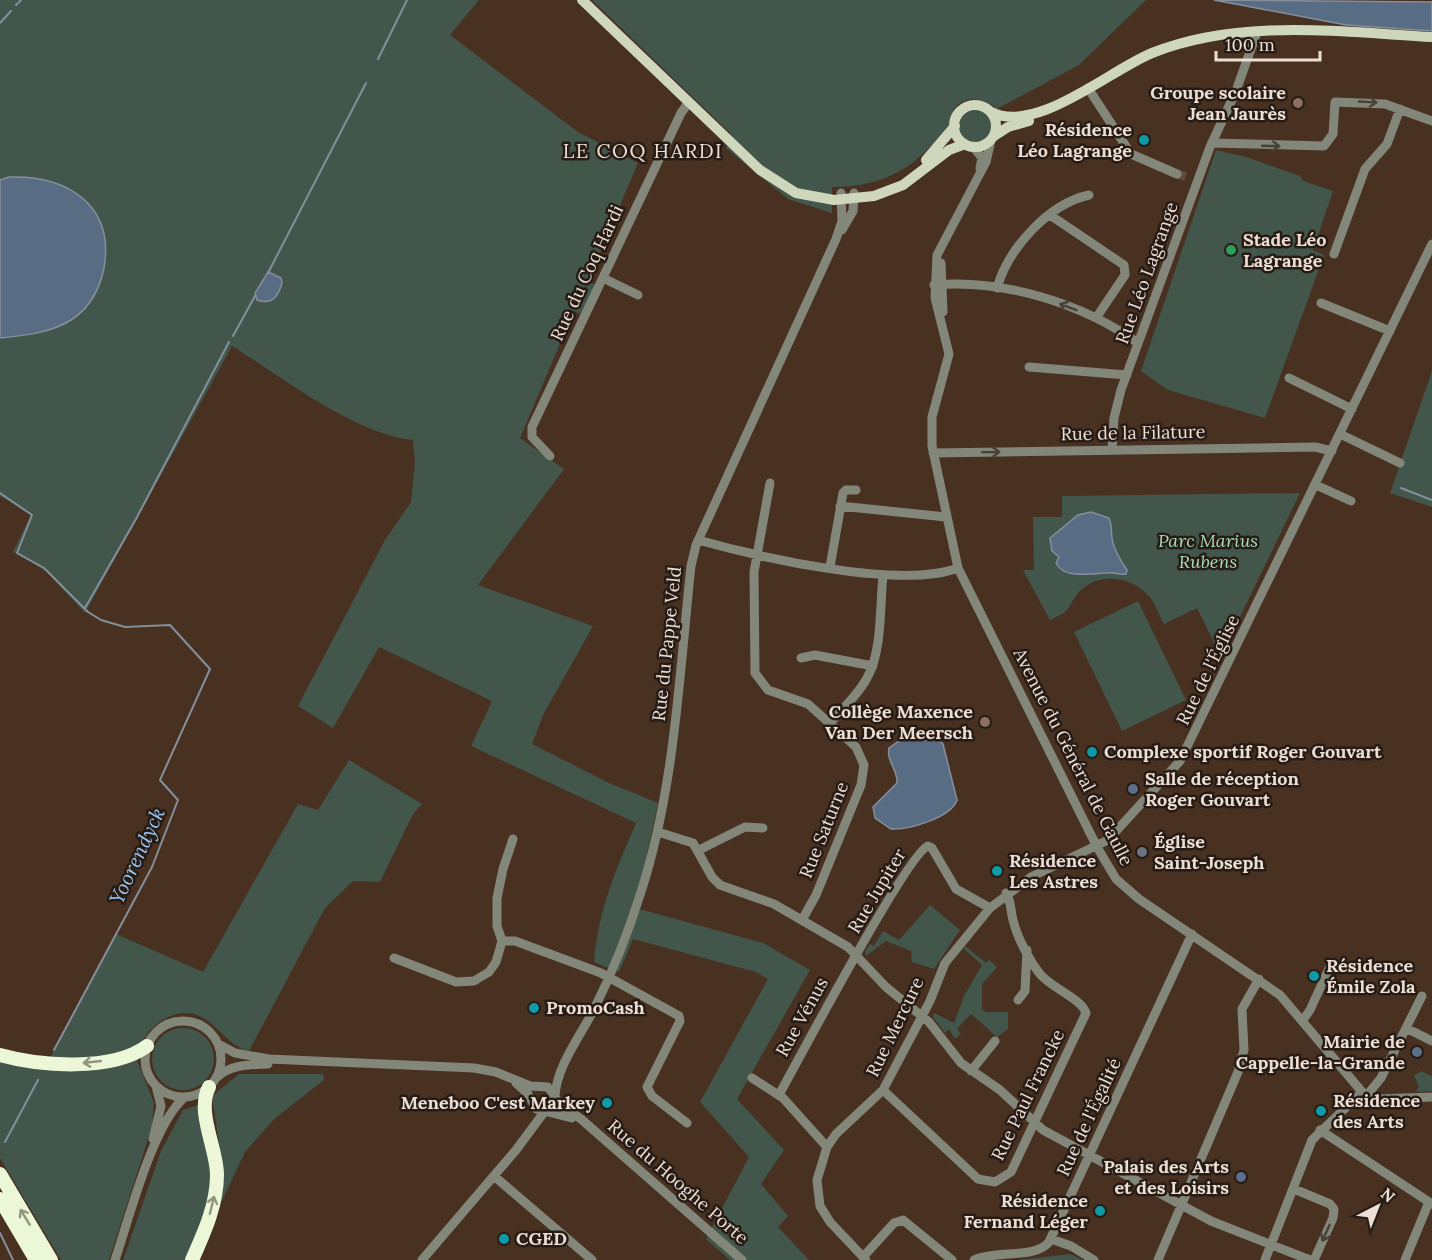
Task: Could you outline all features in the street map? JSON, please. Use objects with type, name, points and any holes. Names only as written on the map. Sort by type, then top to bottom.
[{"type":"highway","points":[[0,1055],[37,1063],[83,1063],[126,1057],[147,1046]]},
{"type":"highway","points":[[192,1260],[208,1220],[216,1187],[216,1162],[205,1104],[213,1082]]},
{"type":"highway","points":[[0,1174],[51,1260]]},
{"type":"highway","points":[[0,1199],[36,1260]]},
{"type":"highway","points":[[0,1208],[26,1260]]},
{"type":"main road","points":[[582,0],[689,102],[768,171],[796,189],[841,197],[883,194],[903,185],[949,150],[969,145],[982,146],[1011,126],[1048,114],[1125,65],[1163,49],[1211,37],[1257,32],[1432,37]]},
{"type":"main road","points":[[855,196],[879,188],[907,174],[938,149],[955,126],[958,113],[968,106],[981,106],[1005,117],[1024,116],[1045,111],[1069,100]]},
{"type":"main road","points":[[991,112],[996,123],[992,138]]},
{"type":"main road","points":[[955,126],[957,136],[969,145]]},
{"type":"street","name":"Rue Léo Lagrange","points":[[1112,450],[1115,412],[1126,375],[1212,143],[1236,91],[1257,32]]},
{"type":"street","points":[[1088,88],[1131,154],[1177,174]]},
{"type":"street","name":"Rue du Coq Hardi","points":[[550,456],[530,433],[681,113],[689,102]]},
{"type":"street","points":[[1212,143],[1321,147],[1333,136],[1335,102],[1380,103],[1432,121]]},
{"type":"street","points":[[1334,254],[1365,169],[1389,141],[1400,109]]},
{"type":"street","name":"Avenue du Général de Gaulle","points":[[992,138],[986,162],[938,252],[938,285],[949,358],[932,417],[933,453],[958,568],[1110,871],[1122,886],[1280,995],[1364,1094]]},
{"type":"street","points":[[969,145],[982,160],[976,179]]},
{"type":"street","points":[[1187,177],[1198,182]]},
{"type":"street","points":[[997,288],[1005,267],[1018,248],[1050,215],[1073,200],[1089,195]]},
{"type":"street","name":"Rue du Pappe Veld","points":[[836,239],[852,214],[855,196]]},
{"type":"street","name":"Rue du Pappe Veld","points":[[555,1097],[565,1063],[609,977],[638,903],[658,832],[671,762],[691,566],[698,540],[836,239],[842,221],[841,197]]},
{"type":"street","points":[[1050,215],[1124,265],[1125,275],[1096,318]]},
{"type":"street","name":"Rue de l'Église","points":[[1097,847],[1111,838],[1143,804],[1172,771],[1187,749],[1432,244]]},
{"type":"street","points":[[603,278],[638,295]]},
{"type":"street","points":[[938,285],[997,288],[1050,300],[1096,318],[1138,343]]},
{"type":"street","points":[[1321,303],[1390,331]]},
{"type":"street","points":[[1029,367],[1126,375]]},
{"type":"street","points":[[1289,378],[1352,409]]},
{"type":"street","points":[[1340,434],[1400,463]]},
{"type":"street","name":"Rue de la Filature","points":[[933,453],[1315,447],[1332,451]]},
{"type":"street","points":[[770,483],[754,576],[757,677],[771,692],[805,702],[830,723],[860,689],[873,666],[883,575]]},
{"type":"street","points":[[1316,484],[1351,501]]},
{"type":"street","points":[[830,567],[844,490],[856,490]]},
{"type":"street","points":[[840,506],[946,517]]},
{"type":"street","points":[[698,540],[758,554],[883,575],[923,576],[958,568]]},
{"type":"street","points":[[801,658],[815,655],[873,666]]},
{"type":"street","name":"Rue Saturne","points":[[802,920],[818,890],[862,781],[864,765],[858,750],[830,723]]},
{"type":"street","points":[[699,850],[745,827],[763,828]]},
{"type":"street","points":[[658,832],[690,841],[699,850],[710,875],[720,885],[774,904],[856,955],[889,989],[922,1015],[954,1055],[971,1071],[997,1088],[1046,1132],[1224,1228],[1312,1260],[1333,1218],[1334,1209],[1328,1203],[1294,1189]]},
{"type":"street","points":[[394,958],[451,981],[470,982],[482,977],[492,969],[502,941],[497,926],[498,892],[513,839]]},
{"type":"street","name":"Rue Jupiter","points":[[856,955],[909,864],[921,849],[928,846],[936,853],[954,886],[990,908]]},
{"type":"street","name":"Rue Mercure","points":[[865,1259],[830,1222],[820,1206],[817,1180],[827,1147],[836,1134],[884,1090],[945,963],[963,937],[1006,893],[1037,874],[1097,847]]},
{"type":"street","points":[[1006,893],[1011,901],[1013,922],[1027,950],[1025,991],[1018,1000]]},
{"type":"street","name":"Rue de l'Égalité","points":[[1051,1239],[1192,934]]},
{"type":"street","points":[[502,941],[515,941],[609,977],[680,1017],[647,1087],[652,1096],[687,1124]]},
{"type":"street","name":"Rue Paul Francke","points":[[884,1090],[971,1174],[988,1183],[1002,1179],[1011,1172],[1086,1012],[1082,1005],[1044,979],[1027,950]]},
{"type":"street","name":"Rue Vénus","points":[[778,1095],[856,955]]},
{"type":"street","points":[[1303,1020],[1309,1013],[1332,962]]},
{"type":"street","points":[[1158,1260],[1240,1068],[1244,1050],[1242,1009],[1259,979]]},
{"type":"street","points":[[1265,1260],[1310,1143],[1320,1130],[1381,1077],[1422,996]]},
{"type":"street","points":[[115,1260],[144,1173],[160,1110],[156,1086],[146,1069],[147,1046],[161,1027],[183,1020],[206,1028],[218,1044],[227,1050],[250,1056],[310,1062],[474,1068],[502,1074],[552,1090],[555,1097],[553,1106],[546,1110],[494,1176],[422,1260]]},
{"type":"street","points":[[1406,1028],[1432,1041]]},
{"type":"street","points":[[971,1071],[995,1041]]},
{"type":"street","points":[[213,1082],[221,1064],[218,1044]]},
{"type":"street","points":[[156,1086],[171,1095],[185,1097],[197,1095],[227,1069],[238,1065],[310,1062]]},
{"type":"street","name":"Rue du Pappe Veld","points":[[541,1087],[565,1063]]},
{"type":"street","points":[[502,1074],[521,1087],[537,1109],[546,1110]]},
{"type":"street","points":[[752,1078],[778,1095],[827,1147]]},
{"type":"street","points":[[527,1135],[532,1121],[532,1101],[541,1087]]},
{"type":"street","points":[[1364,1094],[1378,1099],[1432,1097]]},
{"type":"street","points":[[144,1173],[165,1126],[176,1106],[185,1097]]},
{"type":"street","name":"Rue du Hooghe Porte","points":[[555,1097],[742,1260]]},
{"type":"street","name":"Rue du Hooghe Porte","points":[[546,1110],[564,1114],[591,1129]]},
{"type":"street","points":[[1320,1130],[1431,1203],[1405,1260]]},
{"type":"street","points":[[494,1176],[592,1260]]},
{"type":"street","points":[[865,1259],[894,1223],[903,1220],[952,1260]]},
{"type":"street","points":[[974,1260],[992,1254],[1040,1250],[1051,1239],[1071,1246],[1094,1260]]},
{"type":"street","points":[[1270,1245],[1271,1260]]},
{"type":"green space","points":[[0,0],[479,0],[450,35],[578,132],[638,163],[577,306],[589,282],[596,285],[582,315],[574,311],[520,438],[564,469],[478,585],[593,626],[543,715],[532,744],[609,783],[658,803],[643,872],[632,907],[763,943],[810,970],[737,1099],[784,1150],[761,1184],[788,1216],[778,1227],[809,1260],[730,1260],[706,1239],[749,1157],[700,1102],[768,979],[756,972],[633,939],[619,972],[594,962],[604,907],[636,823],[471,746],[492,701],[379,647],[333,728],[298,706],[385,540],[411,502],[415,462],[413,440],[391,436],[368,428],[344,416],[232,346],[85,613],[46,571],[13,552],[31,515],[0,496]]},
{"type":"green space","points":[[592,0],[1146,0],[1079,65],[997,109],[979,100],[964,101],[954,110],[944,133],[910,165],[874,182],[832,187],[832,213],[788,199],[726,148],[731,134]]},
{"type":"green space","points":[[975,110],[986,115],[991,126],[986,137],[975,142],[964,137],[959,126],[964,115]]},
{"type":"green space","name":"Stade Léo Lagrange","points":[[1216,150],[1246,157],[1300,176],[1303,181],[1333,191],[1313,250],[1324,255],[1265,418],[1168,390],[1141,371]]},
{"type":"green space","points":[[1432,371],[1432,507],[1390,493]]},
{"type":"green space","name":"Parc Marius Rubens","points":[[1300,493],[1221,656],[1197,608],[1164,624],[1149,596],[1134,584],[1117,579],[1099,580],[1090,584],[1079,591],[1065,612],[1050,620],[1023,570],[1034,570],[1033,517],[1062,517],[1062,496]]},
{"type":"green space","points":[[1138,601],[1186,700],[1122,731],[1074,632]]},
{"type":"green space","points":[[349,760],[422,804],[413,814],[380,882],[353,881],[325,908],[249,1051],[233,1043],[205,1019],[197,1015],[182,1013],[161,1021],[141,1043],[120,1054],[85,1059],[50,1058],[116,934],[203,972],[298,804],[318,810]]},
{"type":"green space","points":[[930,905],[960,930],[934,969],[912,962],[911,951],[886,941],[866,956],[865,951],[870,944],[874,946],[883,931],[899,940]]},
{"type":"green space","points":[[965,946],[986,963],[989,960],[997,967],[982,984],[982,1009],[986,1012],[1008,1012],[1008,1029],[997,1037],[971,1014],[957,1029],[961,1034],[955,1039],[949,1029],[945,1033],[933,1017],[934,1013],[954,1023],[964,996],[982,965],[963,948]]},
{"type":"green space","points":[[177,1028],[189,1028],[205,1037],[212,1047],[214,1059],[212,1071],[205,1081],[189,1090],[177,1090],[166,1085],[157,1076],[152,1065],[152,1053],[157,1042],[166,1033]]},
{"type":"green space","points":[[0,1059],[112,1066],[137,1060],[154,1103],[152,1127],[109,1260],[61,1260],[0,1158]]},
{"type":"green space","points":[[1421,1071],[1432,1076],[1432,1091],[1416,1092],[1419,1086],[1414,1076]]},
{"type":"green space","points":[[239,1074],[323,1074],[324,1080],[274,1119],[245,1152],[220,1205],[224,1176],[212,1096]]},
{"type":"green space","points":[[198,1105],[213,1179],[202,1225],[186,1260],[123,1260],[161,1151],[183,1110]]},
{"type":"green space","points":[[1070,1254],[1083,1260],[1018,1260]]},
{"type":"water","points":[[1214,0],[1432,2],[1432,31],[1346,25]]},
{"type":"water","points":[[9,177],[50,182],[67,188],[82,198],[94,211],[102,227],[105,246],[104,268],[93,298],[77,315],[46,331],[0,338],[0,180]]},
{"type":"water","points":[[268,272],[281,278],[282,283],[274,299],[257,300],[255,293]]},
{"type":"water","points":[[1091,512],[1109,518],[1114,546],[1127,570],[1126,574],[1072,574],[1065,572],[1056,563],[1059,557],[1052,551],[1050,538],[1078,515]]},
{"type":"water","points":[[915,730],[934,736],[943,744],[957,800],[947,812],[928,822],[891,829],[875,818],[873,807],[897,783],[889,757],[889,748]]},
{"type":"waterway","name":"Yoorendyck","points":[[16,5],[21,0]]},
{"type":"waterway","points":[[378,59],[407,0]]},
{"type":"waterway","name":"Yoorendyck","points":[[0,23],[11,11]]},
{"type":"waterway","points":[[268,273],[366,83]]},
{"type":"waterway","points":[[233,336],[255,296]]},
{"type":"waterway","points":[[85,608],[136,519],[229,342]]},
{"type":"waterway","points":[[1401,488],[1432,500]]},
{"type":"waterway","name":"Yoorendyck","points":[[0,493],[32,515],[17,553],[44,568],[88,612],[101,620],[125,627],[170,625],[210,669],[160,780],[178,800],[152,867],[54,1050]]},
{"type":"waterway","name":"Yoorendyck","points":[[5,1142],[38,1080]]},
{"type":"waterway","points":[[0,1233],[13,1260]]},
{"type":"tunnel","points":[[1177,174],[1187,177]]},
{"type":"place","name":"Groupe scolaire Jean Jaurès","points":[[1298,103]]},
{"type":"place","name":"Résidence Léo Lagrange","points":[[1144,140]]},
{"type":"place","name":"Stade Léo Lagrange","points":[[1231,250]]},
{"type":"place","name":"Collège Maxence Van Der Meersch","points":[[985,722]]},
{"type":"place","name":"Complexe sportif Roger Gouvart","points":[[1092,752]]},
{"type":"place","name":"Salle de réception Roger Gouvart","points":[[1133,789]]},
{"type":"place","name":"Église Saint-Joseph","points":[[1142,852]]},
{"type":"place","name":"Résidence Les Astres","points":[[997,871]]},
{"type":"place","name":"Résidence Émile Zola","points":[[1314,976]]},
{"type":"place","name":"PromoCash","points":[[534,1008]]},
{"type":"place","name":"Mairie de Cappelle-la-Grande","points":[[1417,1052]]},
{"type":"place","name":"Meneboo C'est Markey","points":[[607,1103]]},
{"type":"place","name":"Résidence des Arts","points":[[1321,1111]]},
{"type":"place","name":"Palais des Arts et des Loisirs","points":[[1241,1177]]},
{"type":"place","name":"Résidence Fernand Léger","points":[[1100,1211]]},
{"type":"place","name":"CGED","points":[[504,1239]]},
{"type":"district","name":"LE COQ HARDI","points":[[643,151]]}]
